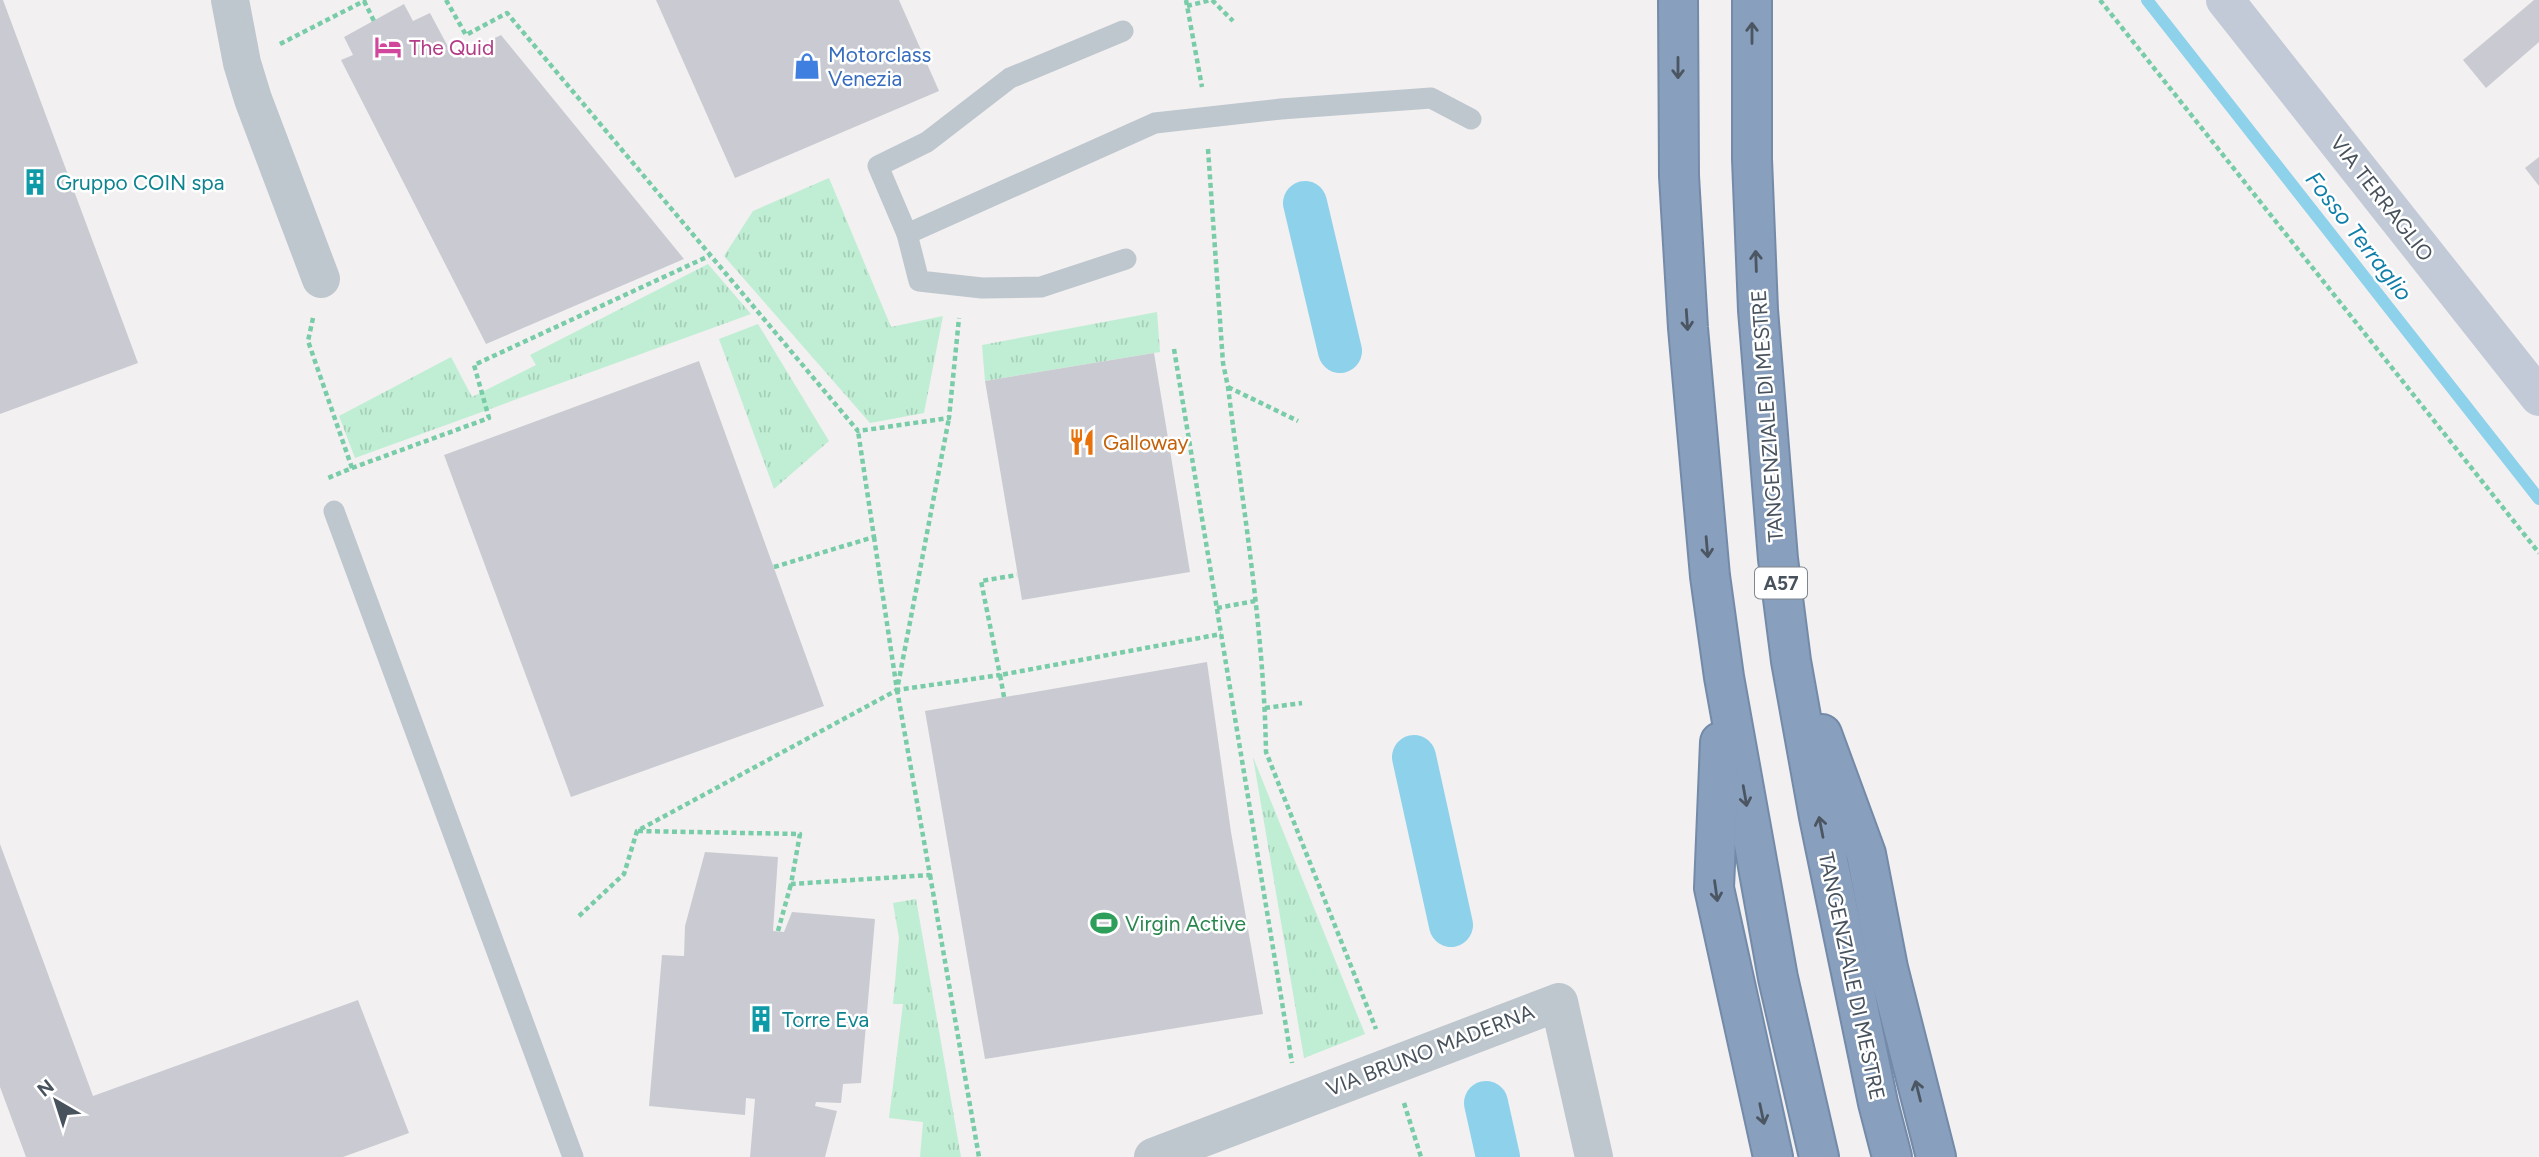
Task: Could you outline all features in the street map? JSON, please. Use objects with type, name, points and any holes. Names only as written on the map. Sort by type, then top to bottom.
[{"type":"highway","points":[[1678,0],[1679,176],[1688,328],[1710,576],[1724,677],[1778,978],[1819,1157]]},
{"type":"highway","name":"TANGENZIALE DI MESTRE","points":[[1752,0],[1752,159],[1758,310],[1778,559],[1791,660],[1849,967],[1892,1157]]},
{"type":"highway","name":"A57","points":[[1791,660],[1833,762],[1866,854],[1888,968],[1936,1157]]},
{"type":"highway","points":[[1724,677],[1714,888],[1773,1157]]},
{"type":"main road","name":"VIA TERRAGLIO","points":[[2225,0],[2539,397]]},
{"type":"street","points":[[230,0],[242,63],[253,99],[321,279]]},
{"type":"street","name":"VIA BRUNO MADERNA","points":[[1153,1157],[1559,1002],[1594,1157]]},
{"type":"lane","points":[[1123,32],[1010,78],[927,142],[878,166],[907,234],[919,281],[982,288],[1041,287],[1126,259]]},
{"type":"lane","points":[[907,234],[1155,123],[1281,109],[1431,98],[1471,120]]},
{"type":"lane","points":[[334,511],[573,1157]]},
{"type":"path","points":[[446,0],[466,35],[507,13],[858,431],[897,691],[979,1157]]},
{"type":"path","points":[[1186,0],[1205,98]]},
{"type":"path","points":[[1187,6],[1212,0],[1233,21]]},
{"type":"path","points":[[2100,0],[2539,553]]},
{"type":"path","points":[[242,63],[365,1],[374,20]]},
{"type":"path","points":[[1207,137],[1223,363],[1255,601],[1265,708],[1266,752],[1391,1065],[1421,1157]]},
{"type":"path","points":[[334,511],[324,480],[489,418],[474,365],[709,256]]},
{"type":"path","points":[[321,279],[308,341],[352,468]]},
{"type":"path","points":[[897,691],[948,418],[962,286]]},
{"type":"path","points":[[1174,349],[1292,1072]]},
{"type":"path","points":[[1228,387],[1298,421]]},
{"type":"path","points":[[858,431],[948,418]]},
{"type":"path","points":[[774,567],[874,537]]},
{"type":"path","points":[[1004,697],[981,581],[1017,575]]},
{"type":"path","points":[[1217,608],[1255,601]]},
{"type":"path","points":[[579,916],[624,874],[637,831],[897,691],[1221,634]]},
{"type":"path","points":[[1265,708],[1302,703]]},
{"type":"path","points":[[637,831],[800,834],[791,884],[778,931]]},
{"type":"path","points":[[791,884],[930,874]]},
{"type":"green space","points":[[829,178],[891,327],[943,316],[924,413],[870,423],[724,256],[753,211]]},
{"type":"green space","points":[[708,264],[751,314],[355,458],[339,416],[451,357],[472,397],[536,365],[530,355]]},
{"type":"green space","points":[[1157,312],[1160,352],[985,381],[982,345]]},
{"type":"green space","points":[[758,324],[829,441],[774,489],[719,339]]},
{"type":"green space","points":[[1253,757],[1365,1034],[1304,1058]]},
{"type":"green space","points":[[916,899],[961,1157],[920,1157],[923,1122],[889,1118],[903,1004],[893,1004],[899,938],[893,903]]},
{"type":"building","name":"Gruppo COIN spa","points":[[0,0],[3,0],[138,363],[0,414]]},
{"type":"building","name":"Motorclass Venezia","points":[[656,0],[899,0],[939,91],[735,178]]},
{"type":"building","points":[[2534,0],[2539,0],[2539,42],[2486,88],[2463,60]]},
{"type":"building","name":"The Quid","points":[[404,4],[413,21],[430,13],[454,58],[501,35],[684,259],[486,344],[341,60],[353,55],[344,37]]},
{"type":"building","points":[[2539,157],[2539,186],[2525,168]]},
{"type":"building","name":"Galloway","points":[[1154,353],[1190,572],[1022,600],[985,381]]},
{"type":"building","points":[[699,361],[824,706],[571,797],[444,455]]},
{"type":"building","name":"Virgin Active","points":[[1207,662],[1231,832],[1263,1014],[985,1059],[925,711]]},
{"type":"building","points":[[0,844],[93,1096],[358,1000],[409,1133],[343,1157],[26,1157],[0,1087]]},
{"type":"building","name":"Torre Eva","points":[[705,852],[778,857],[773,931],[784,932],[792,912],[875,919],[861,1083],[843,1084],[841,1103],[816,1102],[815,1106],[837,1111],[825,1157],[750,1157],[755,1099],[746,1098],[745,1115],[649,1106],[662,955],[684,956],[685,926]]},
{"type":"waterway","name":"Fosso Terraglio","points":[[2147,0],[2539,499]]},
{"type":"waterway","points":[[1305,203],[1340,351]]},
{"type":"waterway","points":[[1414,757],[1451,925]]},
{"type":"waterway","points":[[1486,1103],[1498,1157]]},
{"type":"place","name":"The Quid","points":[[388,47]]},
{"type":"place","name":"Motorclass Venezia","points":[[807,66]]},
{"type":"place","name":"Gruppo COIN spa","points":[[35,182]]},
{"type":"place","name":"Galloway","points":[[1082,442]]},
{"type":"place","name":"Virgin Active","points":[[1104,923]]},
{"type":"place","name":"Torre Eva","points":[[761,1019]]}]
